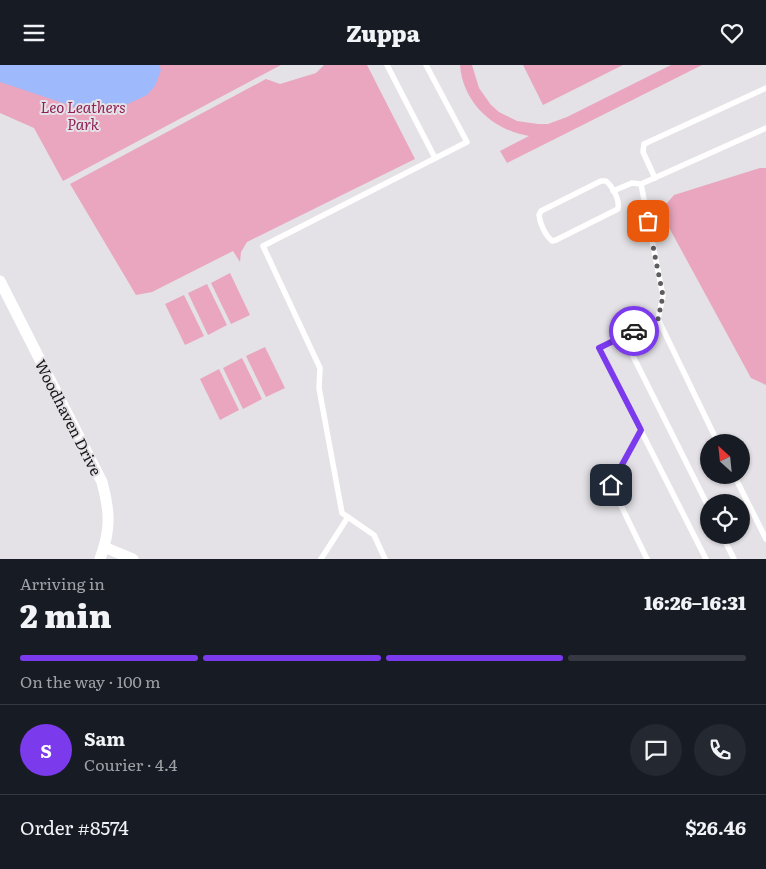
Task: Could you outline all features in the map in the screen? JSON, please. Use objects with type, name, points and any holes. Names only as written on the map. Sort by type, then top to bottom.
[{"type":"street","name":"Woodhaven Drive","points":[[0,281],[102,482],[108,505],[109,524],[100,559]]},
{"type":"street","points":[[104,547],[133,559]]},
{"type":"lane","points":[[387,65],[435,158]]},
{"type":"lane","points":[[385,559],[374,535],[342,513],[319,388],[320,368],[263,246],[467,142],[426,65]]},
{"type":"lane","points":[[655,178],[643,152],[644,145],[766,88]]},
{"type":"lane","points":[[613,191],[632,183],[640,184],[655,178],[766,128]]},
{"type":"lane","points":[[601,181],[606,181],[613,191],[619,204],[618,209],[614,212],[556,241],[549,239],[539,220],[539,215],[542,211],[601,181]]},
{"type":"lane","points":[[640,184],[663,296],[658,319],[714,434]]},
{"type":"lane","points":[[658,319],[599,348],[706,559]]},
{"type":"lane","points":[[623,336],[702,494]]},
{"type":"lane","points":[[641,430],[611,485],[647,559]]},
{"type":"lane","points":[[738,484],[766,539]]},
{"type":"lane","points":[[321,559],[348,517]]},
{"type":"lane","points":[[726,544],[734,559]]},
{"type":"green space","name":"Leo Leathers Park","points":[[0,65],[281,65],[63,181],[34,128],[0,113]]},
{"type":"green space","points":[[324,65],[367,65],[415,159],[247,242],[241,252],[240,262],[233,251],[152,292],[136,295],[70,184],[266,79],[280,84],[316,73]]},
{"type":"green space","points":[[460,65],[472,65],[479,88],[491,105],[499,112],[517,121],[548,124],[567,117],[671,65],[702,65],[507,163],[500,151],[529,136],[503,128],[482,113],[467,91],[462,79]]},
{"type":"green space","points":[[523,65],[623,65],[543,105]]},
{"type":"green space","points":[[760,168],[766,168],[766,385],[751,378],[660,211],[674,195]]},
{"type":"green space","points":[[230,273],[250,315],[231,324],[211,283]]},
{"type":"green space","points":[[207,284],[227,325],[208,335],[188,293]]},
{"type":"green space","points":[[184,295],[204,336],[185,345],[165,304]]},
{"type":"green space","points":[[265,347],[285,388],[266,397],[246,356]]},
{"type":"green space","points":[[242,358],[262,399],[243,409],[223,368]]},
{"type":"green space","points":[[219,369],[239,410],[220,420],[200,379]]},
{"type":"water","points":[[0,65],[159,65],[161,70],[155,86],[147,95],[117,109],[90,112],[0,82]]},
{"type":"way so far","points":[[634,331],[658,319],[663,296],[648,221]]},
{"type":"route","points":[[611,485],[641,430],[599,348],[634,331]]}]
